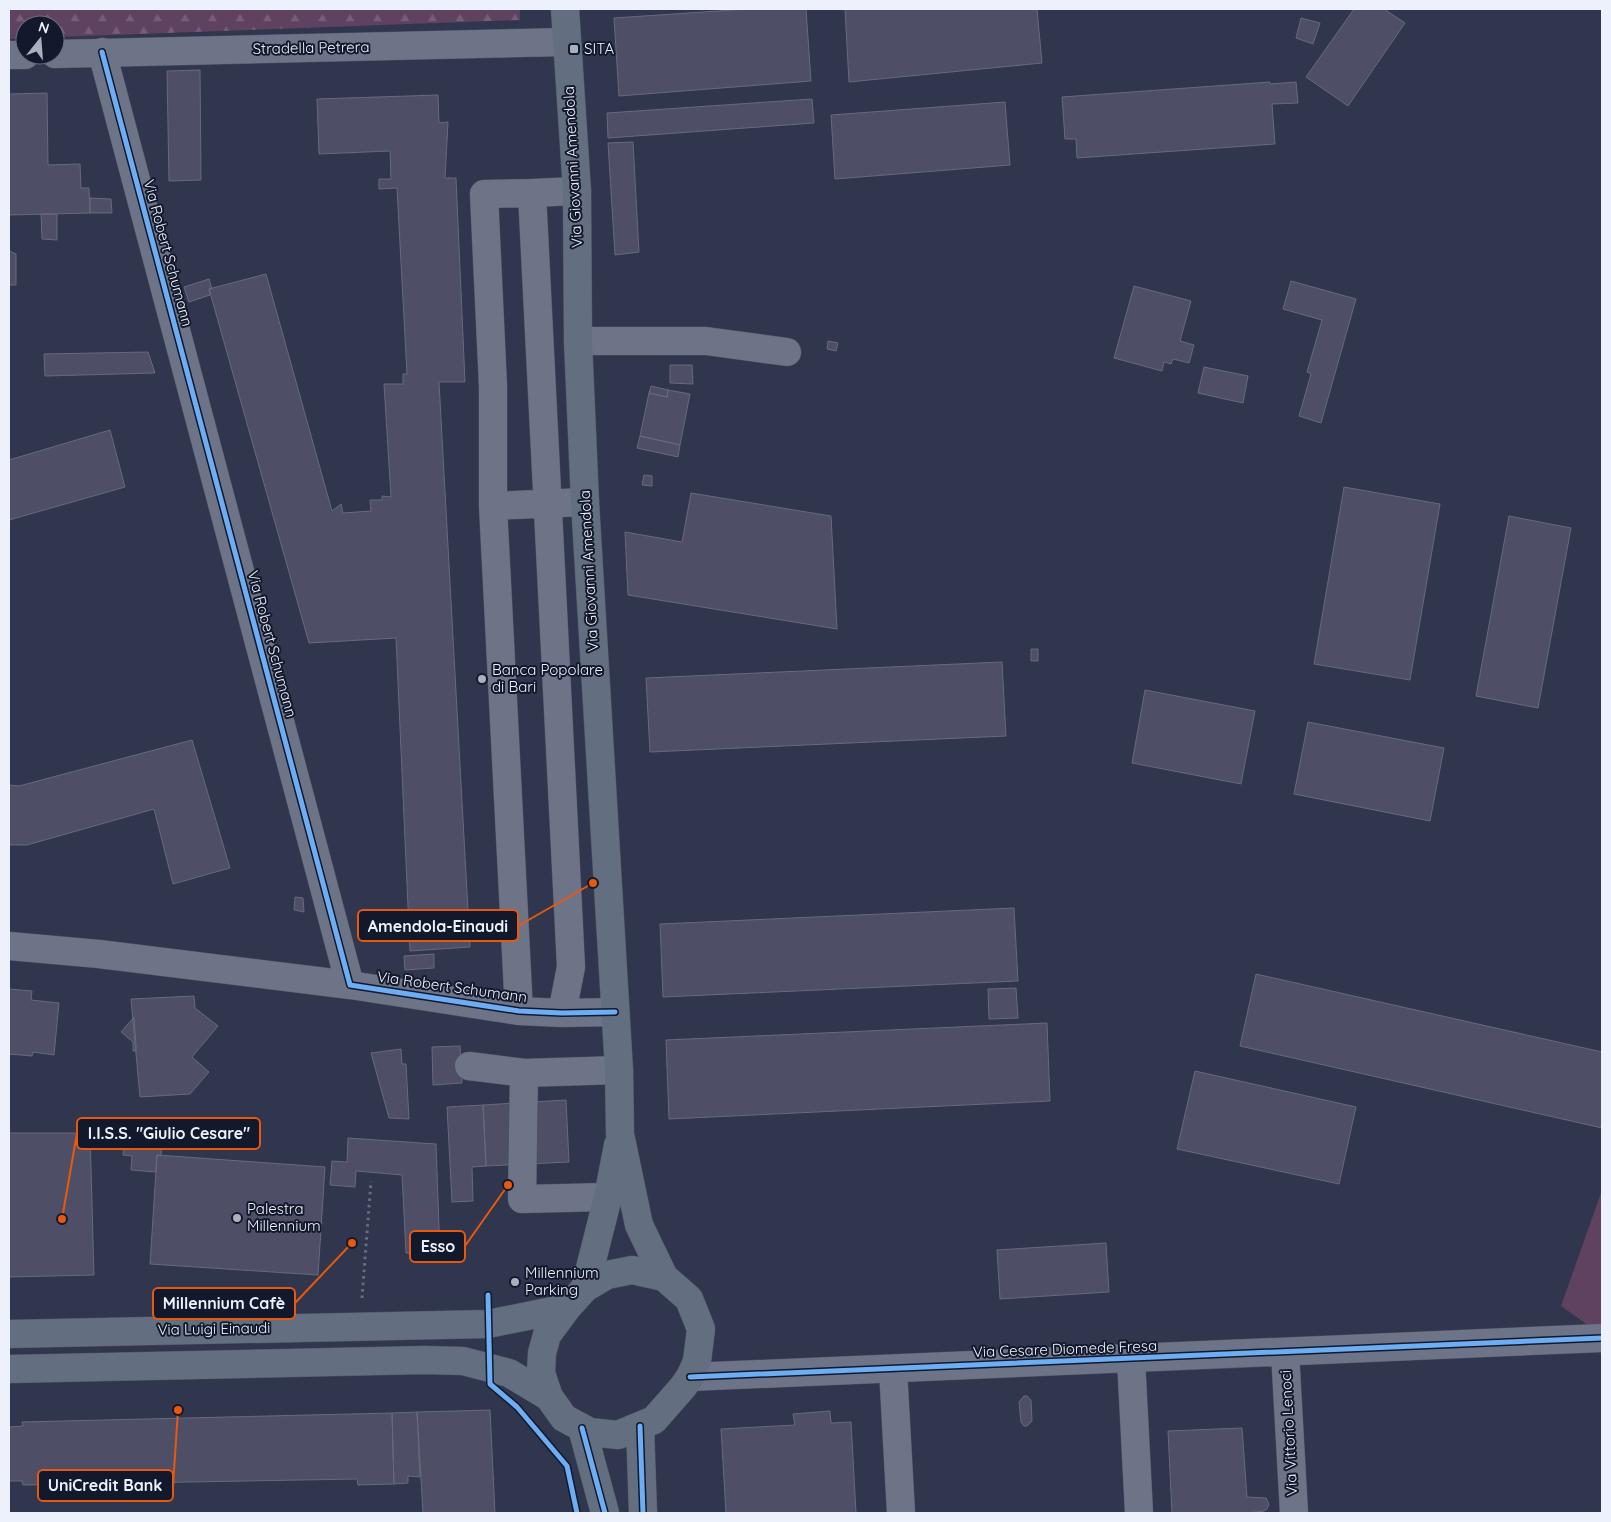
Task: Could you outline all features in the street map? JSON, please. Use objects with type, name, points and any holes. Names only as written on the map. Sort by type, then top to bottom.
[{"type":"main road","name":"Via Giovanni Amendola","points":[[565,9],[577,191],[578,341],[585,502],[619,1070],[620,1134],[639,1225],[664,1278],[689,1299],[701,1329],[697,1361],[690,1377],[654,1420],[618,1435],[590,1432],[564,1418],[548,1397],[541,1373],[542,1354],[547,1335],[576,1298],[607,1275],[632,1270],[664,1278]]},
{"type":"main road","name":"Via Giovanni Amendola","points":[[576,1298],[608,1197],[620,1134]]},
{"type":"main road","name":"Via Luigi Einaudi","points":[[9,1334],[488,1324],[576,1298]]},
{"type":"main road","points":[[9,1369],[396,1360],[463,1361],[509,1373],[548,1397]]},
{"type":"main road","points":[[640,1426],[643,1513]]},
{"type":"main road","points":[[582,1428],[605,1513]]},
{"type":"street","name":"Stradella Petrera","points":[[65,54],[566,42]]},
{"type":"street","name":"Via Robert Schumann","points":[[102,52],[350,985],[519,1011],[562,1013],[615,1012]]},
{"type":"street","points":[[519,1011],[494,506],[493,386],[484,194],[577,191]]},
{"type":"street","points":[[532,193],[571,967],[562,1013]]},
{"type":"street","points":[[578,341],[706,341],[786,352]]},
{"type":"street","points":[[494,506],[585,502]]},
{"type":"street","points":[[9,946],[99,954],[350,985]]},
{"type":"street","points":[[470,1066],[524,1073],[619,1070]]},
{"type":"street","points":[[524,1073],[522,1200],[608,1197]]},
{"type":"street","name":"Via Cesare Diomede Fresa","points":[[690,1377],[1602,1338]]},
{"type":"street","name":"Via Vittorio Lenoci","points":[[1285,1352],[1294,1513]]},
{"type":"street","points":[[1131,1359],[1139,1513]]},
{"type":"street","points":[[893,1369],[901,1513]]},
{"type":"path","points":[[362,1304],[371,1181]]},
{"type":"green space","points":[[9,9],[520,9],[520,20],[65,37],[65,15],[15,15],[15,39],[9,39]]},
{"type":"green space","points":[[1602,1190],[1602,1335],[1561,1306]]},
{"type":"building","points":[[748,9],[806,9],[811,81],[619,96],[614,18]]},
{"type":"building","points":[[845,9],[1037,9],[1042,63],[849,82]]},
{"type":"building","points":[[1354,9],[1384,9],[1405,23],[1348,106],[1306,77]]},
{"type":"building","points":[[1301,18],[1320,23],[1313,44],[1296,38]]},
{"type":"building","points":[[200,70],[201,180],[169,181],[167,71]]},
{"type":"building","points":[[1270,82],[1270,84],[1296,82],[1298,103],[1272,104],[1275,144],[1077,158],[1076,139],[1065,139],[1062,97]]},
{"type":"building","points":[[47,93],[48,165],[80,164],[81,188],[89,188],[90,213],[9,215],[9,94]]},
{"type":"building","points":[[438,95],[439,123],[448,122],[445,178],[456,178],[465,382],[439,382],[470,947],[410,951],[396,638],[309,643],[209,289],[266,274],[332,511],[341,504],[343,513],[371,511],[370,500],[382,500],[382,496],[391,497],[384,384],[403,384],[403,374],[407,374],[397,188],[379,189],[379,179],[391,179],[390,151],[319,154],[317,99]]},
{"type":"building","points":[[812,99],[814,123],[608,138],[607,113]]},
{"type":"building","points":[[1005,102],[1010,165],[835,179],[831,115]]},
{"type":"building","points":[[633,142],[639,252],[615,255],[608,143]]},
{"type":"building","points":[[90,198],[111,199],[112,213],[90,213]]},
{"type":"building","points":[[41,214],[57,214],[57,240],[42,239]]},
{"type":"building","points":[[9,251],[16,254],[16,285],[9,285]]},
{"type":"building","points":[[209,279],[212,289],[209,289],[210,295],[189,302],[184,287]]},
{"type":"building","points":[[1291,281],[1356,299],[1321,423],[1299,416],[1311,374],[1307,372],[1322,320],[1283,309]]},
{"type":"building","points":[[1134,286],[1191,301],[1180,341],[1194,345],[1189,363],[1173,359],[1171,364],[1164,362],[1162,371],[1114,358]]},
{"type":"building","points":[[828,341],[838,343],[836,351],[827,349]]},
{"type":"building","points":[[148,352],[155,373],[45,376],[44,354]]},
{"type":"building","points":[[670,365],[692,365],[693,384],[670,383]]},
{"type":"building","points":[[1204,367],[1248,376],[1243,403],[1198,393]]},
{"type":"building","points":[[651,386],[668,390],[667,397],[649,393]]},
{"type":"building","points":[[668,390],[690,394],[680,445],[640,436],[649,393],[667,397]]},
{"type":"building","points":[[110,430],[125,487],[9,520],[9,460]]},
{"type":"building","points":[[640,436],[680,445],[678,457],[637,448]]},
{"type":"building","points":[[644,475],[652,476],[652,486],[642,485]]},
{"type":"building","points":[[1344,487],[1440,504],[1410,680],[1314,664]]},
{"type":"building","points":[[691,493],[831,516],[837,629],[628,595],[625,532],[682,542]]},
{"type":"building","points":[[1509,516],[1571,528],[1538,708],[1476,696]]},
{"type":"building","points":[[1031,649],[1038,649],[1038,661],[1031,661]]},
{"type":"building","points":[[1002,662],[1006,736],[650,752],[646,678]]},
{"type":"building","points":[[1145,690],[1255,711],[1241,784],[1132,763]]},
{"type":"building","points":[[1308,722],[1444,748],[1430,821],[1294,794]]},
{"type":"building","points":[[192,740],[230,868],[173,884],[154,809],[27,845],[9,845],[9,785],[19,786]]},
{"type":"building","points":[[295,897],[303,898],[304,912],[294,910]]},
{"type":"building","points":[[1014,908],[1018,981],[663,997],[660,924]]},
{"type":"building","points":[[434,954],[434,968],[405,970],[404,956]]},
{"type":"building","points":[[1256,974],[1602,1052],[1602,1128],[1240,1046]]},
{"type":"building","points":[[1016,988],[1018,1018],[989,1019],[988,989]]},
{"type":"building","points":[[9,989],[32,991],[31,1000],[59,1003],[54,1055],[33,1052],[32,1056],[9,1054]]},
{"type":"building","points":[[194,996],[195,1008],[218,1026],[192,1057],[209,1072],[190,1094],[140,1097],[131,999]]},
{"type":"building","points":[[134,1017],[136,1051],[133,1051],[133,1042],[121,1032]]},
{"type":"building","points":[[1047,1023],[1050,1101],[669,1119],[666,1040]]},
{"type":"building","points":[[460,1046],[462,1083],[433,1085],[432,1047]]},
{"type":"building","points":[[401,1049],[402,1064],[406,1064],[409,1119],[389,1118],[371,1053]]},
{"type":"building","points":[[1195,1071],[1356,1107],[1339,1184],[1177,1149]]},
{"type":"building","points":[[566,1100],[569,1162],[486,1166],[483,1105]]},
{"type":"building","points":[[483,1105],[486,1166],[472,1167],[473,1201],[452,1202],[447,1107]]},
{"type":"building","points":[[107,1120],[163,1124],[161,1156],[157,1155],[156,1172],[131,1170],[132,1156],[123,1155],[124,1144],[109,1143]]},
{"type":"building","points":[[9,1133],[90,1133],[94,1275],[9,1277]]},
{"type":"building","points":[[348,1138],[436,1144],[440,1255],[406,1253],[402,1175],[356,1171],[355,1187],[330,1185],[332,1161],[347,1162]]},
{"type":"building","name":"Palestra Millennium","points":[[157,1155],[325,1167],[318,1275],[150,1264]]},
{"type":"building","points":[[1106,1243],[1109,1292],[1000,1299],[997,1250]]},
{"type":"building","points":[[1024,1396],[1031,1400],[1032,1421],[1027,1426],[1024,1426],[1021,1422],[1019,1402]]},
{"type":"building","points":[[490,1410],[495,1513],[423,1513],[417,1412]]},
{"type":"building","points":[[830,1411],[831,1423],[851,1422],[856,1513],[726,1513],[721,1429],[795,1425],[793,1414]]},
{"type":"building","points":[[417,1412],[420,1477],[408,1476],[408,1483],[394,1484],[392,1413]]},
{"type":"building","points":[[392,1413],[394,1484],[358,1485],[357,1479],[23,1485],[22,1481],[9,1481],[9,1427],[23,1426],[22,1422]]},
{"type":"building","points":[[1242,1428],[1247,1497],[1266,1498],[1269,1504],[1267,1509],[1248,1513],[1172,1513],[1168,1431]]},
{"type":"cycle path","points":[[102,52],[350,985],[519,1011],[562,1013],[615,1012]]},
{"type":"cycle path","points":[[488,1295],[490,1384],[517,1407],[567,1466],[577,1513]]},
{"type":"cycle path","points":[[690,1377],[1602,1338]]},
{"type":"cycle path","points":[[640,1426],[643,1513]]},
{"type":"cycle path","points":[[582,1428],[605,1513]]},
{"type":"place","name":"SITA","points":[[574,49]]},
{"type":"place","name":"Banca Popolare di Bari","points":[[482,679]]},
{"type":"place","name":"Amendola-Einaudi","points":[[593,883]]},
{"type":"place","name":"Esso","points":[[508,1185]]},
{"type":"place","name":"Palestra Millennium","points":[[237,1218]]},
{"type":"place","name":"I.I.S.S. \"Giulio Cesare\"","points":[[62,1219]]},
{"type":"place","name":"Millennium Cafè","points":[[352,1243]]},
{"type":"place","name":"Millennium Parking","points":[[515,1282]]},
{"type":"place","name":"UniCredit Bank","points":[[178,1410]]}]
